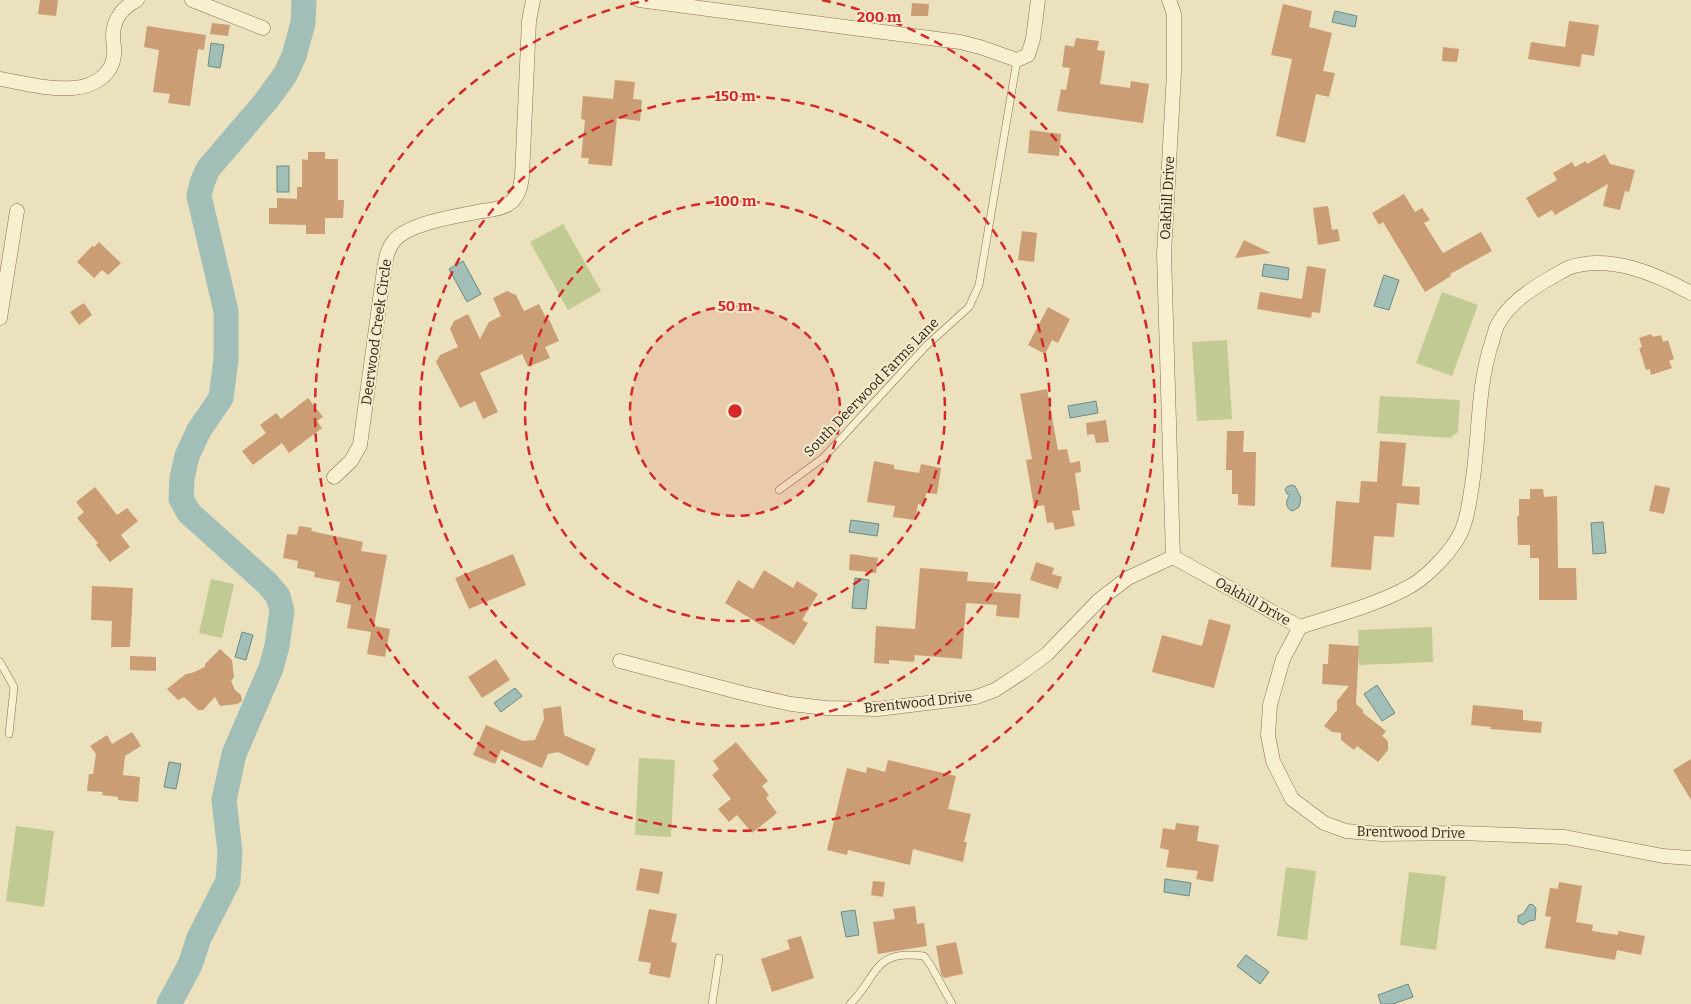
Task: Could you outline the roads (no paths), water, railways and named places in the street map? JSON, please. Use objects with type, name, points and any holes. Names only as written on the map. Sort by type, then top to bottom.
[{"type":"street","points":[[0,79],[62,88],[80,87],[95,82],[106,74],[113,64],[116,20],[123,10],[137,0]]},
{"type":"street","points":[[192,0],[263,28]]},
{"type":"street","name":"Deerwood Creek Circle","points":[[334,477],[351,461],[360,445],[385,263],[390,247],[401,233],[458,215],[499,208],[508,204],[519,192],[522,176],[529,21],[533,0]]},
{"type":"street","points":[[639,0],[960,42],[1017,60],[1028,55],[1033,39],[1038,0]]},
{"type":"street","name":"Oakhill Drive","points":[[1170,0],[1174,14],[1174,73],[1164,254],[1173,557],[1300,627],[1372,603],[1408,588],[1428,572],[1447,553],[1459,537],[1468,509],[1474,478],[1482,386],[1487,358],[1498,324],[1513,306],[1533,287],[1569,268],[1599,262],[1632,268],[1666,279],[1691,293]]},
{"type":"street","points":[[0,318],[17,211]]},
{"type":"street","name":"Brentwood Drive","points":[[620,661],[746,694],[791,704],[826,708],[878,709],[976,697],[995,690],[1039,660],[1099,600],[1128,578],[1173,557]]},
{"type":"street","name":"Brentwood Drive","points":[[1300,627],[1283,659],[1272,696],[1268,735],[1273,761],[1292,799],[1324,823],[1346,831],[1382,834],[1460,833],[1565,837],[1664,856],[1691,858]]},
{"type":"lane","name":"South Deerwood Farms Lane","points":[[779,490],[823,458],[926,346],[969,307],[979,285],[1017,60]]},
{"type":"lane","points":[[0,662],[14,687],[9,734]]},
{"type":"lane","points":[[850,1004],[884,960],[907,954],[924,956],[952,1004]]},
{"type":"lane","points":[[712,1004],[719,958]]},
{"type":"water","points":[[1335,11],[1357,16],[1355,27],[1332,22]]},
{"type":"water","points":[[211,43],[224,45],[220,68],[208,66]]},
{"type":"water","points":[[277,166],[289,166],[289,192],[277,192]]},
{"type":"water","points":[[463,261],[481,294],[467,302],[449,269]]},
{"type":"water","points":[[1264,264],[1289,268],[1288,280],[1262,276]]},
{"type":"water","points":[[1384,275],[1399,280],[1389,310],[1374,306]]},
{"type":"water","points":[[1096,401],[1098,413],[1070,418],[1068,406]]},
{"type":"water","points":[[1291,485],[1295,486],[1301,498],[1299,507],[1293,511],[1287,506],[1290,495],[1287,494],[1285,489]]},
{"type":"water","points":[[851,520],[879,524],[877,536],[849,532]]},
{"type":"water","points":[[1603,522],[1606,553],[1593,554],[1591,523]]},
{"type":"water","points":[[855,578],[869,580],[866,609],[852,608]]},
{"type":"water","points":[[242,632],[253,635],[246,660],[235,657]]},
{"type":"water","points":[[1377,685],[1395,713],[1382,721],[1364,694]]},
{"type":"water","points":[[515,688],[522,696],[501,712],[494,703]]},
{"type":"water","points":[[169,762],[181,764],[176,789],[164,787]]},
{"type":"water","points":[[1165,879],[1191,883],[1189,896],[1164,892]]},
{"type":"water","points":[[1532,904],[1536,908],[1535,920],[1523,925],[1518,922],[1518,916],[1523,914],[1529,905]]},
{"type":"water","points":[[855,910],[859,935],[846,937],[841,912]]},
{"type":"water","points":[[1246,955],[1269,972],[1260,984],[1237,966]]},
{"type":"water","points":[[1408,984],[1413,997],[1393,1004],[1381,1004],[1378,995]]},
{"type":"waterway","points":[[169,1004],[190,965],[199,938],[228,881],[230,852],[224,800],[234,754],[271,668],[277,646],[282,611],[278,596],[267,583],[189,513],[181,499],[182,478],[187,456],[199,430],[221,398],[226,359],[226,311],[199,196],[208,169],[266,101],[285,75],[294,56],[303,23],[304,0]]}]
